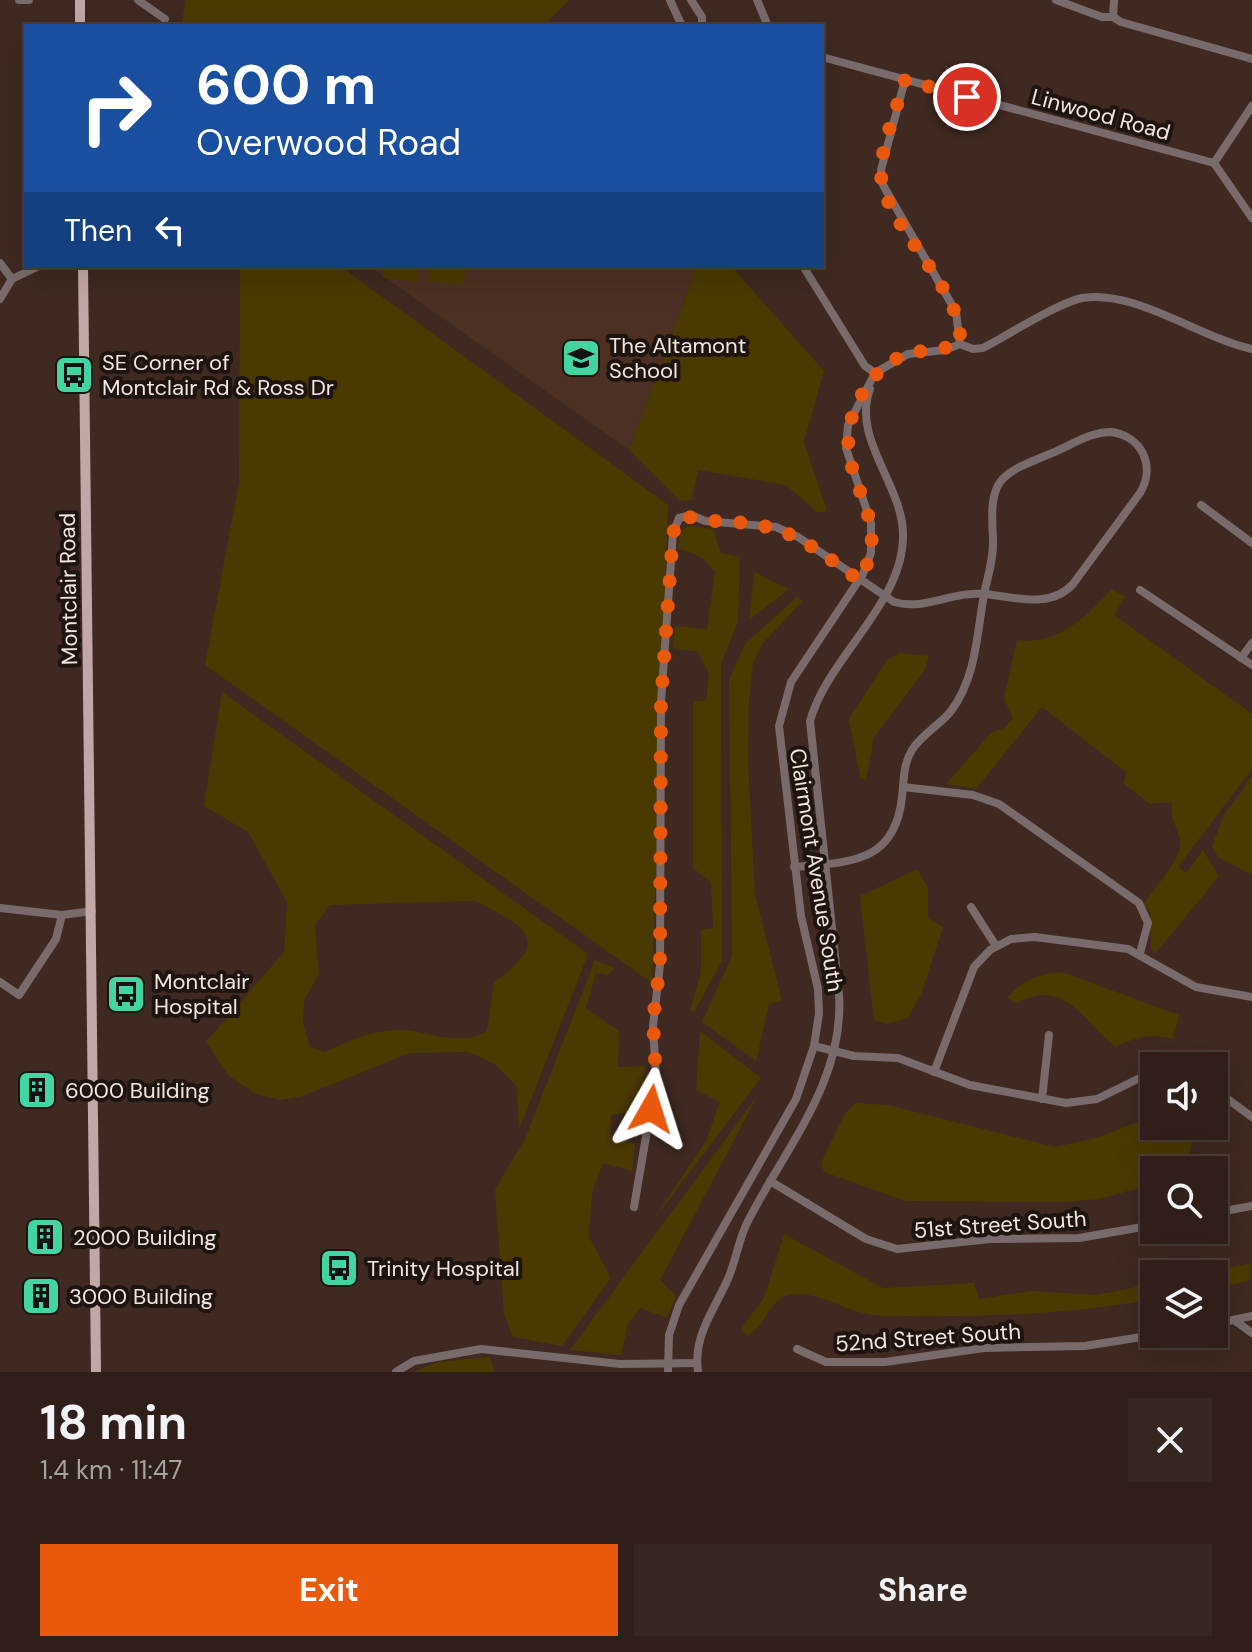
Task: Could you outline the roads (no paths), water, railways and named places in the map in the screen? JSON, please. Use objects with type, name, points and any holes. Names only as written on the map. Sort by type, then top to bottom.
[{"type":"main road","points":[[80,0],[80,24]]},
{"type":"main road","name":"Montclair Road","points":[[83,268],[96,1372]]},
{"type":"street","points":[[19,0],[29,0]]},
{"type":"street","points":[[138,0],[165,19]]},
{"type":"street","points":[[670,0],[681,24]]},
{"type":"street","points":[[691,0],[702,17],[702,24]]},
{"type":"street","points":[[757,0],[767,24]]},
{"type":"street","points":[[1056,0],[1102,17],[1113,17],[1121,22],[1252,59]]},
{"type":"street","points":[[1113,17],[1114,0]]},
{"type":"street","name":"Linwood Road","points":[[824,58],[1214,163]]},
{"type":"street","points":[[905,80],[881,170],[883,185],[956,312],[960,344]]},
{"type":"street","points":[[1252,106],[1214,163],[1252,218]]},
{"type":"street","points":[[0,263],[12,279]]},
{"type":"street","points":[[0,299],[12,279],[35,268]]},
{"type":"street","points":[[804,268],[865,366],[875,373],[908,354],[945,350],[960,344],[973,349],[983,348],[1079,299],[1099,297],[1128,302],[1252,349]]},
{"type":"street","name":"Clairmont Avenue South","points":[[667,1368],[669,1335],[679,1305],[796,1099],[814,1046],[819,1014],[818,989],[794,867],[779,746],[781,707],[796,674],[859,580],[871,553],[872,530],[846,448],[853,413],[875,373]]},
{"type":"street","name":"Clairmont Avenue South","points":[[697,1368],[706,1320],[728,1279],[744,1229],[817,1101],[832,1051],[839,1003],[810,721],[823,688],[884,596],[899,566],[904,538],[900,509],[865,419],[866,401],[875,373]]},
{"type":"street","points":[[634,1207],[656,1078],[653,1026],[660,965],[661,702],[673,533],[679,518],[691,515],[705,521],[776,527],[798,537],[884,596],[910,607],[960,593],[984,594],[1043,600],[1057,597],[1069,588],[1143,488],[1147,466],[1138,445],[1124,435],[1098,433],[1019,466],[1004,477],[990,507],[992,550],[984,594],[966,685],[947,715],[912,750],[898,822],[883,845],[863,858],[794,867]]},
{"type":"street","points":[[1201,505],[1252,543]]},
{"type":"street","points":[[1140,590],[1252,665]]},
{"type":"street","points":[[1241,658],[1252,643]]},
{"type":"street","points":[[903,787],[973,795],[999,804],[1021,817],[1139,903],[1148,923],[1140,953]]},
{"type":"street","points":[[971,907],[996,946]]},
{"type":"street","points":[[0,908],[62,915],[92,911]]},
{"type":"street","points":[[0,982],[19,995],[56,939],[62,915]]},
{"type":"street","points":[[934,1072],[970,974],[996,946],[1019,937],[1140,953],[1196,987],[1252,997]]},
{"type":"street","points":[[1042,1099],[1049,1035]]},
{"type":"street","points":[[814,1046],[861,1057],[898,1058],[970,1085],[1066,1103],[1089,1101],[1140,1077]]},
{"type":"street","points":[[1228,1099],[1252,1117]]},
{"type":"street","name":"51st Street South","points":[[770,1181],[866,1239],[897,1249],[990,1239],[1067,1239],[1140,1227]]},
{"type":"street","points":[[1228,1210],[1252,1206]]},
{"type":"street","points":[[1228,1321],[1252,1316]]},
{"type":"street","points":[[1234,1320],[1252,1333]]},
{"type":"street","name":"52nd Street South","points":[[797,1349],[826,1362],[897,1362],[984,1348],[1085,1346],[1140,1337]]},
{"type":"street","points":[[396,1372],[414,1361],[481,1349],[620,1364],[697,1368]]},
{"type":"street","points":[[893,1372],[897,1362]]},
{"type":"place","name":"The Altamont School","points":[[581,358]]},
{"type":"place","name":"SE Corner of Montclair Rd & Ross Dr","points":[[74,375]]},
{"type":"place","name":"Montclair Hospital","points":[[126,994]]},
{"type":"place","name":"6000 Building","points":[[37,1090]]},
{"type":"place","name":"2000 Building","points":[[45,1237]]},
{"type":"place","name":"Trinity Hospital","points":[[339,1268]]},
{"type":"place","name":"3000 Building","points":[[41,1296]]}]
